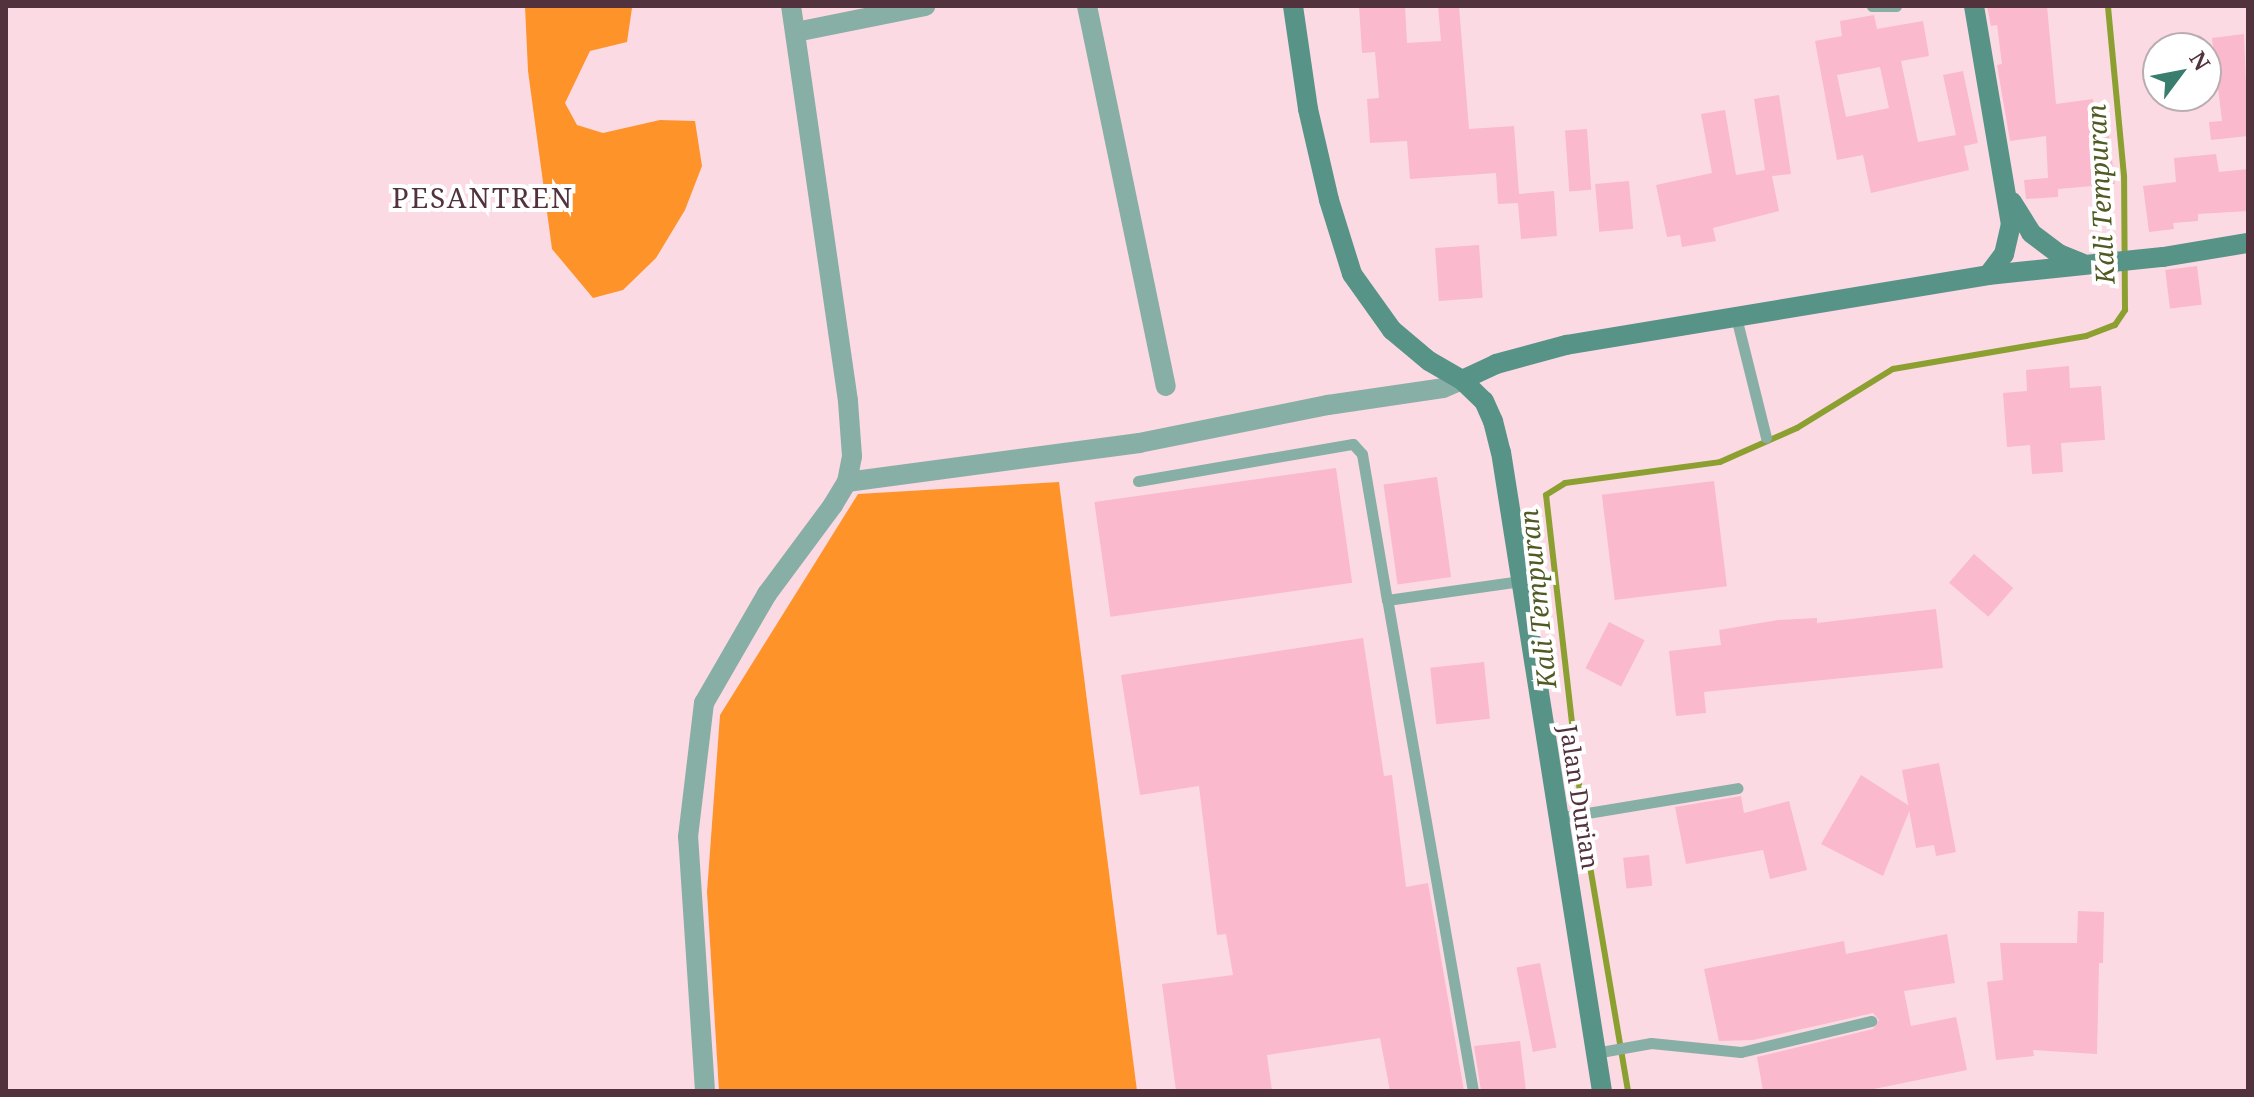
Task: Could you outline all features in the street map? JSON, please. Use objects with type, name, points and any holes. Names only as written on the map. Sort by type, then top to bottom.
[{"type":"main road","name":"Jalan Durian","points":[[1293,6],[1308,109],[1329,200],[1352,274],[1392,330],[1429,361],[1462,380],[1484,401],[1493,421],[1602,1091]]},
{"type":"main road","points":[[1974,6],[2007,191],[2009,240],[1988,275]]},
{"type":"main road","points":[[2007,191],[2019,218],[2031,233],[2059,254],[2084,264]]},
{"type":"main road","points":[[1462,380],[1496,364],[1566,345],[1988,275],[2163,257],[2248,243]]},
{"type":"street","points":[[705,1091],[688,837],[704,703],[767,594],[847,482],[852,431],[791,6]]},
{"type":"street","points":[[796,32],[925,6]]},
{"type":"street","points":[[1087,6],[1166,386]]},
{"type":"street","points":[[847,482],[1139,443],[1328,405],[1443,388],[1462,380]]},
{"type":"lane","points":[[1872,6],[1896,6]]},
{"type":"lane","points":[[1736,317],[1766,437]]},
{"type":"lane","points":[[1138,481],[1353,444],[1362,454],[1473,1091]]},
{"type":"lane","points":[[1387,600],[1521,581]]},
{"type":"lane","points":[[1557,818],[1738,788]]},
{"type":"lane","points":[[1595,1053],[1651,1043],[1741,1052],[1871,1021]]},
{"type":"shaded area","points":[[525,6],[632,8],[627,42],[590,51],[565,103],[577,125],[603,133],[660,120],[695,121],[702,166],[685,210],[656,258],[623,290],[593,298],[552,249],[528,71]]},
{"type":"shaded area","points":[[1059,482],[1137,1091],[719,1091],[707,892],[720,715],[858,494]]},
{"type":"building","points":[[1359,6],[1405,6],[1407,43],[1441,41],[1438,6],[1459,6],[1469,129],[1514,126],[1519,194],[1554,191],[1557,236],[1521,239],[1518,203],[1498,204],[1496,173],[1410,179],[1407,141],[1370,143],[1367,99],[1379,98],[1375,52],[1362,53]]},
{"type":"building","points":[[1987,6],[2047,6],[2056,104],[2093,99],[2097,138],[2109,136],[2115,184],[2058,189],[2058,197],[2026,199],[2024,180],[2048,178],[2046,136],[2010,141],[1997,65],[2002,64],[1997,25],[1991,26]]},
{"type":"building","points":[[1874,15],[1877,29],[1923,21],[1929,56],[1901,61],[1918,142],[1956,135],[1943,75],[1963,71],[1978,143],[1964,146],[1969,170],[1871,193],[1863,155],[1837,160],[1815,41],[1842,36],[1840,21]],"holes":[[[1880,67],[1889,108],[1846,117],[1837,75]]]},
{"type":"building","points":[[2244,34],[2248,136],[2211,140],[2209,122],[2222,121],[2222,37]]},
{"type":"building","points":[[1779,95],[1791,174],[1772,176],[1779,211],[1713,228],[1716,241],[1682,247],[1680,235],[1667,237],[1656,185],[1712,173],[1701,114],[1725,110],[1736,175],[1765,170],[1754,99]]},
{"type":"building","points":[[1587,129],[1591,190],[1569,191],[1565,131]]},
{"type":"building","points":[[2216,154],[2219,172],[2248,169],[2248,211],[2198,214],[2198,221],[2173,223],[2174,229],[2149,232],[2143,186],[2176,182],[2174,158]]},
{"type":"building","points":[[1629,181],[1633,229],[1599,232],[1595,184]]},
{"type":"building","points":[[1479,245],[1483,298],[1439,301],[1435,248]]},
{"type":"building","points":[[2197,266],[2202,305],[2170,309],[2165,270]]},
{"type":"building","points":[[2069,366],[2070,388],[2101,386],[2105,440],[2061,443],[2063,472],[2032,474],[2030,445],[2007,447],[2003,393],[2027,391],[2026,370]]},
{"type":"building","points":[[1336,468],[1352,583],[1111,617],[1094,502]]},
{"type":"building","points":[[1437,477],[1451,577],[1398,585],[1384,485]]},
{"type":"building","points":[[1714,481],[1727,586],[1615,600],[1602,495]]},
{"type":"building","points":[[1974,554],[2013,588],[1988,617],[1949,583]]},
{"type":"building","points":[[1936,609],[1943,668],[1704,692],[1706,713],[1676,716],[1669,651],[1721,645],[1719,630],[1778,620],[1817,618],[1817,623]]},
{"type":"building","points":[[1609,622],[1645,640],[1621,686],[1585,668]]},
{"type":"building","points":[[1363,638],[1384,776],[1392,775],[1406,887],[1428,883],[1464,1091],[1390,1091],[1380,1038],[1267,1055],[1272,1091],[1176,1091],[1162,984],[1233,975],[1226,934],[1217,935],[1199,786],[1140,795],[1121,675]]},
{"type":"building","points":[[1484,662],[1490,719],[1436,724],[1430,668]]},
{"type":"building","points":[[1939,763],[1956,852],[1936,856],[1934,845],[1916,848],[1902,770]]},
{"type":"building","points":[[1861,775],[1911,807],[1883,876],[1821,844]]},
{"type":"building","points":[[1741,796],[1744,813],[1789,801],[1807,870],[1770,879],[1763,850],[1686,864],[1675,807]]},
{"type":"building","points":[[1649,855],[1652,886],[1626,889],[1623,858]]},
{"type":"building","points":[[2078,911],[2104,912],[2103,963],[2099,963],[2097,1054],[2033,1050],[2034,1056],[1996,1060],[1987,982],[2003,980],[2000,943],[2077,943]]},
{"type":"building","points":[[1947,934],[1955,983],[1904,991],[1911,1026],[1956,1017],[1967,1070],[1864,1091],[1763,1091],[1757,1057],[1873,1029],[1879,1020],[1873,1013],[1753,1040],[1719,1041],[1704,969],[1844,941],[1846,954]]},
{"type":"building","points":[[1540,963],[1556,1047],[1533,1052],[1516,968]]},
{"type":"building","points":[[1520,1041],[1526,1091],[1481,1091],[1474,1046]]},
{"type":"waterway","name":"Kali Tempuran","points":[[1628,1091],[1585,837],[1546,495],[1565,483],[1720,462],[1797,428],[1893,369],[2086,336],[2115,325],[2125,310],[2124,176],[2108,6]]},
{"type":"district","name":"PESANTREN","points":[[483,197]]}]
